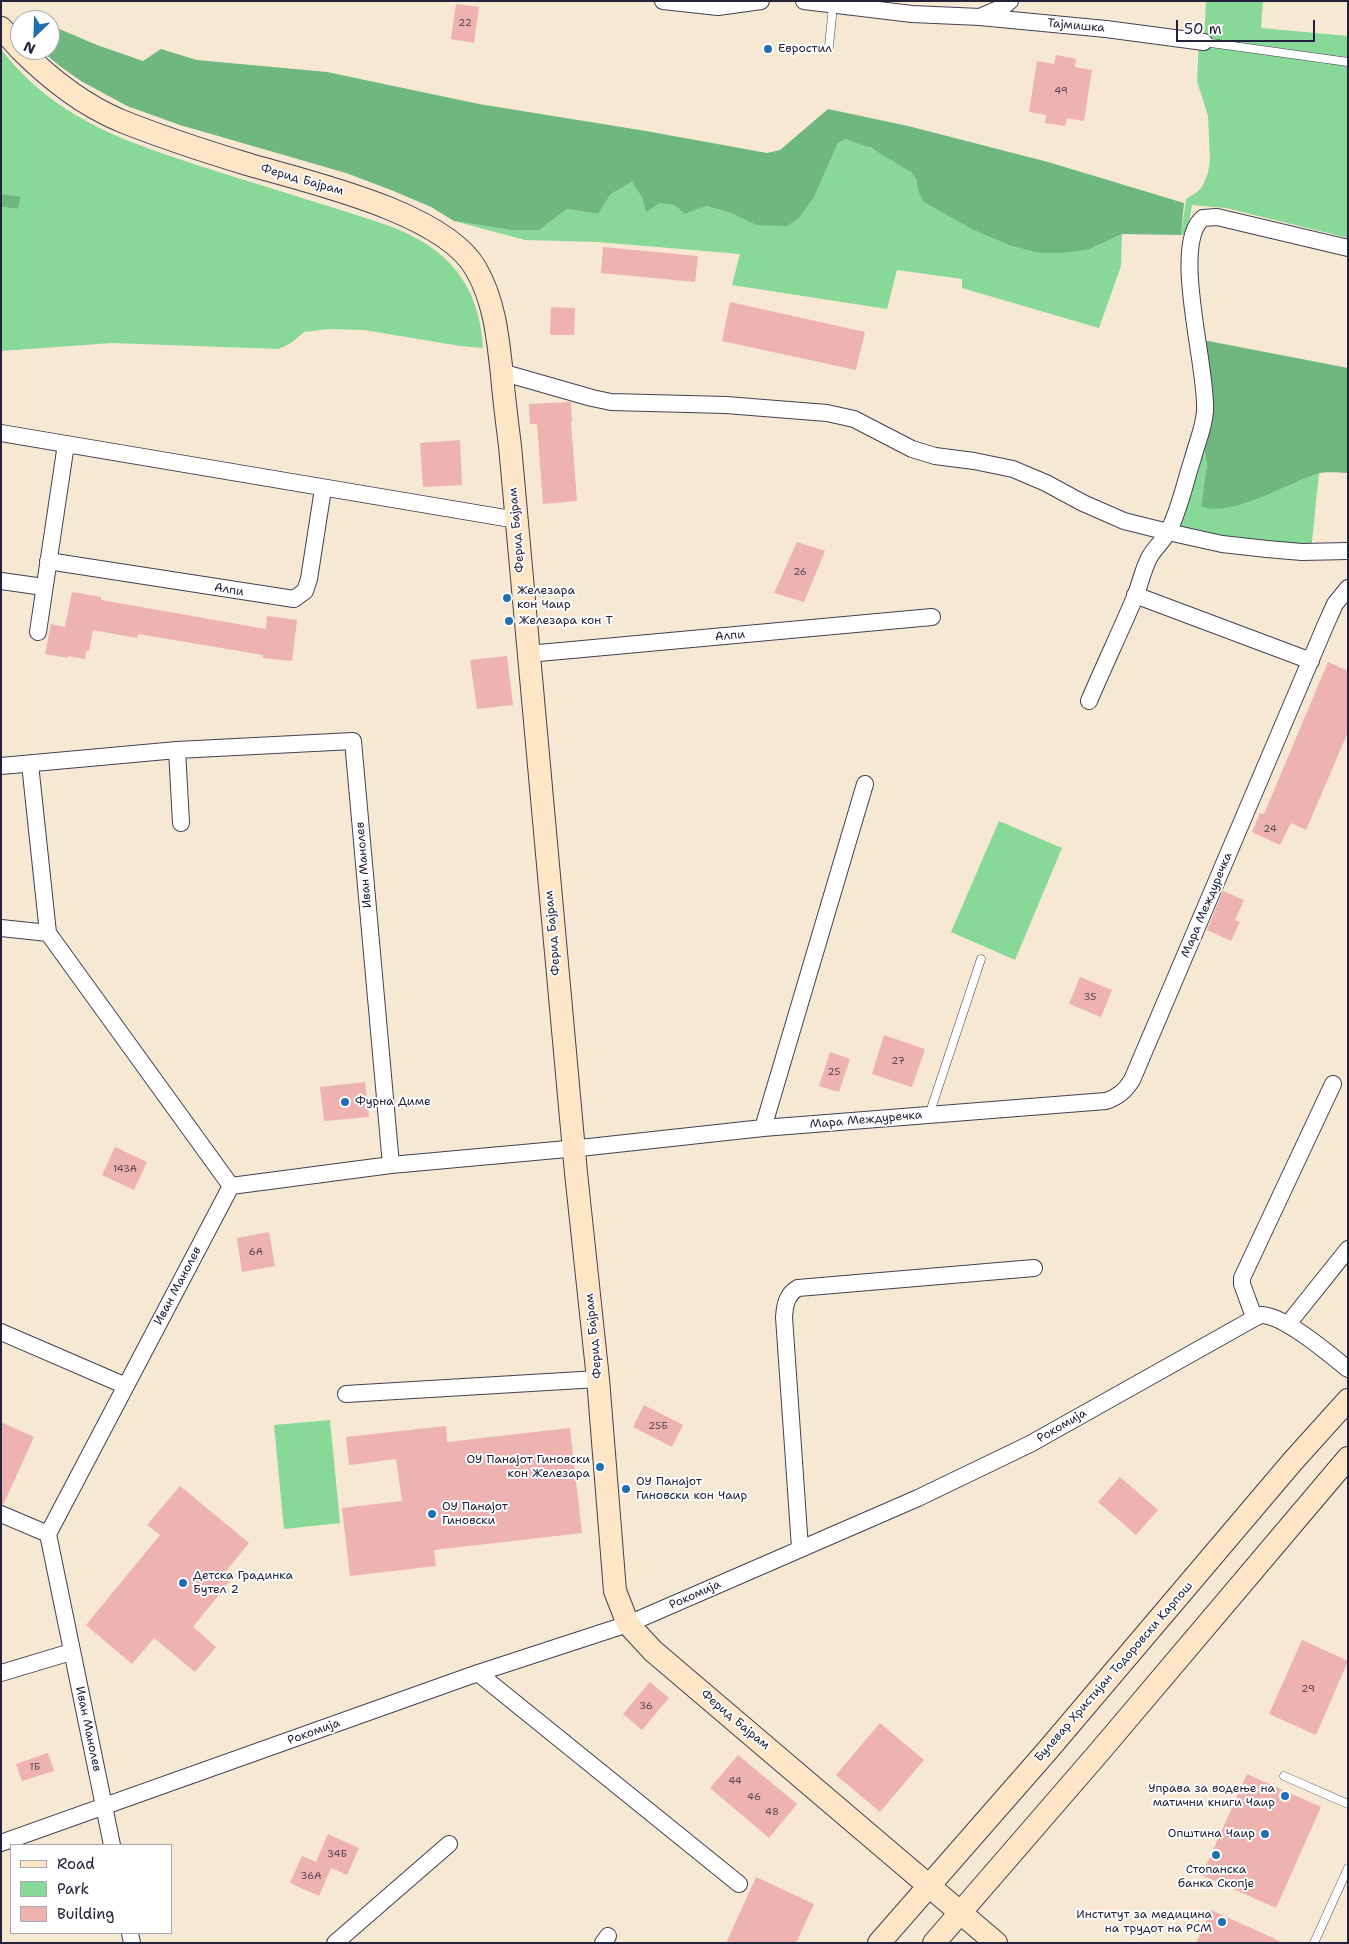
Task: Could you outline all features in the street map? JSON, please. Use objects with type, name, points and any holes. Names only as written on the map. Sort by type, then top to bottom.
[{"type":"street","points":[[663,1],[718,7],[761,1]]},
{"type":"street","name":"Тајмишка","points":[[804,1],[912,14],[980,17],[1106,29],[1204,42]]},
{"type":"street","points":[[980,17],[1003,7],[1010,1]]},
{"type":"street","name":"Ферид Бајрам","points":[[1,28],[10,37]]},
{"type":"street","name":"Ферид Бајрам","points":[[31,60],[41,70],[70,91],[117,119],[200,149],[353,195],[396,211],[426,226],[448,240],[462,251],[475,268],[490,302],[498,334],[573,1148],[598,1379],[616,1591],[628,1624],[653,1651],[996,1943]]},
{"type":"street","points":[[1089,701],[1135,596],[1150,556],[1168,532],[1183,491],[1205,413],[1205,383],[1190,272],[1191,241],[1198,222],[1209,217],[1232,220],[1348,248]]},
{"type":"street","points":[[501,372],[611,402],[735,406],[827,413],[854,419],[912,449],[934,456],[974,461],[1013,469],[1116,517],[1168,532],[1222,544],[1267,549],[1302,552],[1348,551]]},
{"type":"street","points":[[1,433],[323,489],[516,520]]},
{"type":"street","points":[[38,632],[66,444]]},
{"type":"street","name":"Алпи","points":[[48,561],[284,598],[297,598],[304,592],[309,579],[323,489]]},
{"type":"street","points":[[1,580],[44,587]]},
{"type":"street","name":"Мара Междуречка","points":[[573,1148],[763,1128],[1106,1100],[1122,1094],[1132,1080],[1335,604],[1348,588]]},
{"type":"street","points":[[1135,596],[1311,661]]},
{"type":"street","name":"Алпи","points":[[528,654],[932,617]]},
{"type":"street","name":"Иван Манолев","points":[[1,766],[177,750],[353,741],[391,1165]]},
{"type":"street","points":[[177,750],[181,823]]},
{"type":"street","points":[[30,764],[48,933],[231,1186],[391,1165],[573,1148]]},
{"type":"street","points":[[763,1128],[865,784]]},
{"type":"street","points":[[1,928],[48,933]]},
{"type":"street","points":[[1333,1084],[1242,1278],[1242,1284],[1254,1317],[1266,1314],[1288,1324],[1348,1369]]},
{"type":"street","name":"Иван Манолев","points":[[112,1844],[48,1534],[231,1186]]},
{"type":"street","points":[[1288,1324],[1348,1249]]},
{"type":"street","points":[[800,1548],[784,1316],[787,1298],[792,1291],[798,1288],[1034,1268]]},
{"type":"street","name":"Рокомија","points":[[1,1843],[478,1673],[628,1624],[918,1498],[1030,1444],[1254,1317]]},
{"type":"street","points":[[1,1332],[126,1386]]},
{"type":"street","points":[[346,1394],[598,1379]]},
{"type":"street","name":"Булевар Христијан Тодоровски Карпош","points":[[879,1943],[1348,1400]]},
{"type":"street","points":[[934,1943],[1101,1750],[1348,1458]]},
{"type":"street","points":[[1,1514],[48,1534]]},
{"type":"street","points":[[1,1672],[72,1652]]},
{"type":"street","points":[[478,1673],[739,1884]]},
{"type":"street","points":[[336,1943],[449,1844]]},
{"type":"lane","points":[[829,46],[833,6]]},
{"type":"lane","name":"Тајмишка","points":[[1204,42],[1348,62]]},
{"type":"lane","points":[[929,1115],[981,959]]},
{"type":"lane","points":[[1284,1776],[1348,1804]]},
{"type":"lane","points":[[1314,1943],[1348,1868]]},
{"type":"green space","points":[[1206,1],[1263,1],[1261,28],[1348,36],[1348,238],[1226,208],[1192,205],[1187,236],[1181,235],[1186,199],[1202,187],[1208,173],[1210,160],[1208,116],[1197,81],[1199,41],[1204,42]]},
{"type":"green space","points":[[60,29],[143,61],[161,49],[197,60],[327,72],[479,104],[767,153],[780,150],[828,109],[908,126],[1048,162],[1184,203],[1181,235],[1122,234],[1090,249],[1062,253],[1040,253],[1009,245],[972,229],[924,202],[919,193],[916,179],[911,172],[871,148],[845,139],[838,143],[814,197],[799,218],[787,226],[756,225],[731,213],[706,206],[685,214],[674,205],[660,203],[646,212],[643,199],[632,182],[611,194],[598,214],[567,209],[539,230],[511,230],[454,221],[431,207],[346,173],[180,125],[127,106],[81,81],[52,60],[60,60]]},
{"type":"green space","points":[[1,49],[23,75],[48,96],[74,114],[102,129],[162,153],[387,225],[427,244],[443,256],[467,286],[475,304],[483,348],[364,330],[329,329],[304,332],[291,343],[279,349],[112,343],[1,351],[1,207],[18,209],[21,198],[1,194]]},
{"type":"green space","points":[[844,139],[879,152],[906,168],[915,176],[919,193],[1090,249],[1122,234],[1121,266],[1099,328],[962,288],[962,279],[897,270],[887,309],[732,285],[740,254],[598,242],[525,240],[454,221],[511,230],[539,230],[567,209],[598,214],[611,194],[632,182],[643,199],[674,205],[685,214],[705,206],[731,213],[756,225],[814,197],[838,143]]},
{"type":"green space","points":[[1,194],[21,197],[18,209],[1,207]]},
{"type":"green space","points":[[1198,339],[1348,368],[1348,473],[1328,472],[1317,474],[1259,498],[1227,508],[1213,509],[1201,506],[1207,464],[1201,430]]},
{"type":"green space","points":[[1201,430],[1207,464],[1201,506],[1240,505],[1319,473],[1311,552],[1168,532]]},
{"type":"green space","points":[[999,821],[1062,848],[1015,960],[951,932]]},
{"type":"green space","points":[[330,1420],[340,1523],[284,1529],[274,1425]]},
{"type":"building","points":[[456,4],[479,7],[474,43],[451,39]]},
{"type":"building","points":[[1056,55],[1076,59],[1075,67],[1092,70],[1084,121],[1067,118],[1065,126],[1045,123],[1046,115],[1029,112],[1037,61],[1054,64]]},
{"type":"building","points":[[603,247],[698,256],[695,282],[601,273]]},
{"type":"building","points":[[730,302],[865,332],[856,370],[722,341]]},
{"type":"building","points":[[551,307],[575,308],[574,335],[550,335]]},
{"type":"building","points":[[571,402],[577,501],[543,504],[537,424],[530,424],[529,404]]},
{"type":"building","points":[[460,440],[462,485],[423,487],[420,443]]},
{"type":"building","points":[[797,542],[825,551],[804,602],[774,593]]},
{"type":"building","points":[[72,592],[101,597],[101,600],[266,629],[267,616],[297,620],[292,661],[263,658],[263,655],[138,634],[137,638],[93,630],[89,651],[86,651],[85,659],[45,654],[51,624],[65,627]]},
{"type":"building","points":[[507,656],[513,705],[477,709],[470,660]]},
{"type":"building","points":[[1328,662],[1348,671],[1348,732],[1306,830],[1291,823],[1280,845],[1252,832],[1260,813],[1264,814]]},
{"type":"building","points":[[1223,891],[1244,900],[1235,920],[1240,922],[1231,941],[1207,930]]},
{"type":"building","points":[[1080,977],[1112,990],[1101,1017],[1069,1004]]},
{"type":"building","points":[[884,1035],[925,1049],[912,1087],[872,1074]]},
{"type":"building","points":[[830,1052],[850,1059],[839,1092],[819,1086]]},
{"type":"building","name":"Фурна Диме","points":[[365,1082],[369,1117],[324,1121],[320,1087]]},
{"type":"building","points":[[115,1147],[147,1162],[134,1190],[102,1175]]},
{"type":"building","points":[[269,1232],[275,1266],[242,1272],[237,1238]]},
{"type":"building","points":[[644,1405],[683,1425],[672,1447],[633,1427]]},
{"type":"building","points":[[1,1422],[34,1437],[3,1505],[1,1504]]},
{"type":"building","points":[[446,1426],[447,1442],[570,1428],[582,1533],[434,1550],[436,1566],[350,1576],[342,1508],[402,1501],[396,1459],[349,1465],[346,1437]]},
{"type":"building","points":[[1120,1477],[1158,1510],[1136,1535],[1098,1502]]},
{"type":"building","points":[[180,1486],[249,1543],[226,1571],[233,1577],[193,1627],[216,1647],[195,1672],[154,1638],[132,1664],[86,1625],[160,1535],[147,1525]]},
{"type":"building","points":[[1302,1640],[1348,1661],[1316,1735],[1269,1714]]},
{"type":"building","points":[[650,1682],[669,1698],[642,1730],[623,1714]]},
{"type":"building","points":[[880,1723],[924,1760],[880,1812],[836,1775]]},
{"type":"building","points":[[48,1753],[54,1771],[22,1781],[16,1764]]},
{"type":"building","points":[[738,1755],[797,1804],[769,1838],[710,1788]]},
{"type":"building","name":"Општина Чаир","points":[[1247,1774],[1321,1807],[1276,1908],[1202,1875]]},
{"type":"building","points":[[328,1834],[359,1848],[347,1875],[331,1868],[319,1896],[290,1883],[302,1856],[316,1862]]},
{"type":"building","points":[[756,1877],[814,1904],[796,1943],[726,1943]]},
{"type":"building","name":"Институт за медицина на трудот на РСМ","points":[[1211,1910],[1284,1943],[1196,1943]]},
{"type":"place","name":"Евростил","points":[[768,49]]},
{"type":"place","name":"Железара кон Чаир","points":[[507,598]]},
{"type":"place","name":"Железара кон Т","points":[[509,621]]},
{"type":"place","name":"Фурна Диме","points":[[345,1102]]},
{"type":"place","name":"ОУ Панајот Гиновски кон Железара","points":[[600,1467]]},
{"type":"place","name":"ОУ Панајот Гиновски кон Чаир","points":[[626,1489]]},
{"type":"place","name":"ОУ Панајот Гиновски","points":[[432,1514]]},
{"type":"place","name":"Детска Градинка Бутел 2","points":[[183,1583]]},
{"type":"place","name":"Управа за водење на матични книги Чаир","points":[[1285,1796]]},
{"type":"place","name":"Општина Чаир","points":[[1265,1834]]},
{"type":"place","name":"Стопанска банка Скопје","points":[[1216,1855]]},
{"type":"place","name":"Институт за медицина на трудот на РСМ","points":[[1222,1922]]}]
